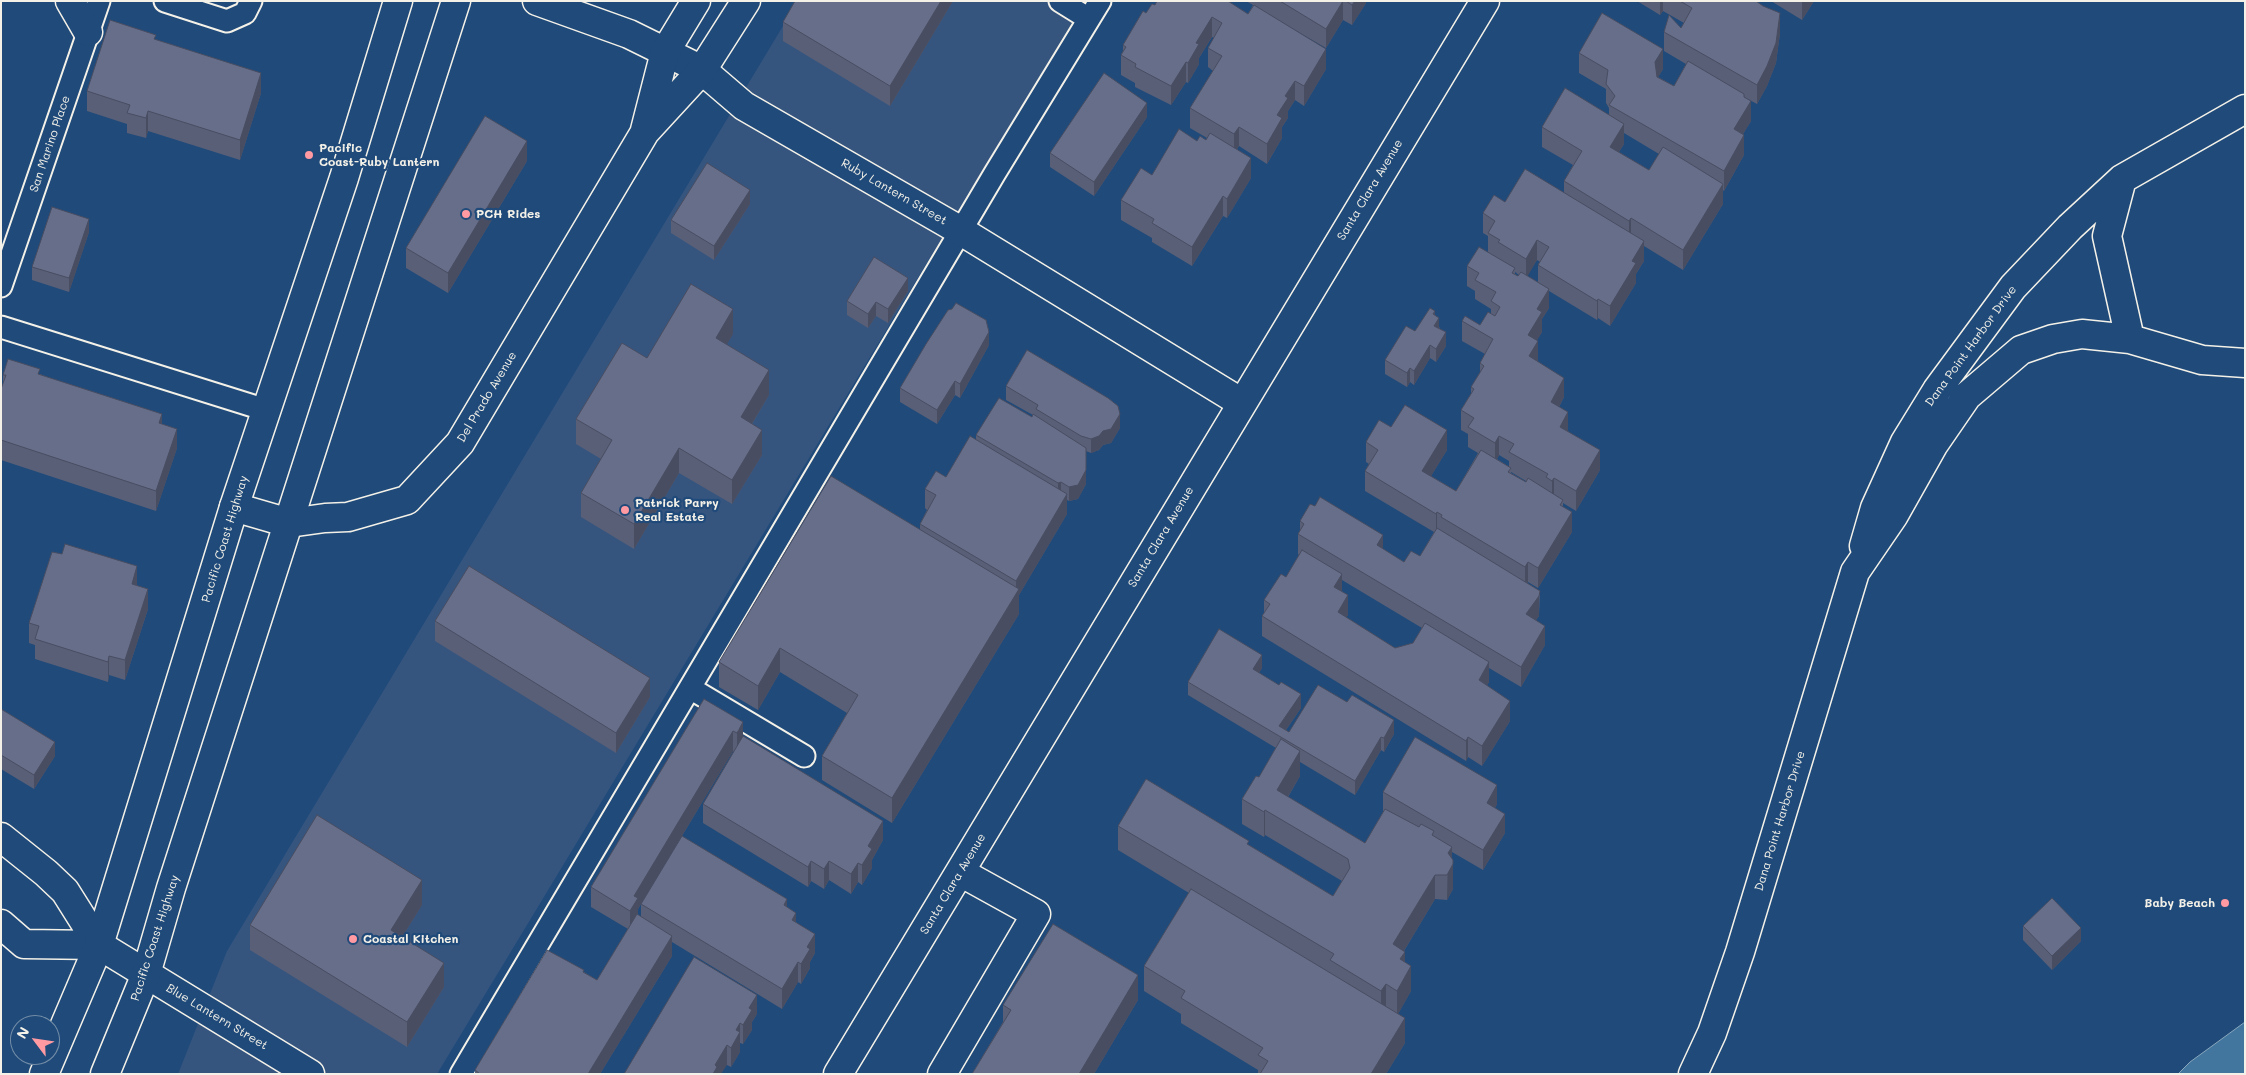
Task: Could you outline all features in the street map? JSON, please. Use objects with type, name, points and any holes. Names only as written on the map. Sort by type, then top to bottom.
[{"type":"main road","points":[[70,1],[88,32]]},
{"type":"main road","name":"Pacific Coast Highway","points":[[44,1074],[99,945],[234,507],[344,178],[398,1]]},
{"type":"main road","name":"Pacific Coast Highway","points":[[105,1074],[146,974],[171,888],[456,1]]},
{"type":"main road","name":"Ruby Lantern Street","points":[[537,1],[629,34],[702,70],[744,106],[961,231],[1242,403]]},
{"type":"main road","name":"Del Prado Avenue","points":[[645,132],[665,52],[696,1]]},
{"type":"main road","name":"Del Prado Avenue","points":[[234,507],[289,523],[348,517],[407,500],[460,443],[645,132],[702,70],[746,1]]},
{"type":"main road","name":"Santa Clara Avenue","points":[[838,1074],[1485,1]]},
{"type":"main road","name":"Dana Point Harbor Drive","points":[[1693,1074],[1712,1033],[1740,952],[1875,508],[1905,442],[1937,390],[2013,287],[2070,227],[2122,179],[2245,109]]},
{"type":"main road","points":[[2122,179],[2107,236],[2130,339]]},
{"type":"main road","name":"Dana Point Harbor Drive","points":[[1859,564],[1894,515],[1934,444],[1967,396],[2021,350],[2052,339],[2082,334],[2130,339],[2202,360],[2245,363]]},
{"type":"main road","name":"Blue Lantern Street","points":[[1,837],[46,873],[65,892],[99,945],[308,1073]]},
{"type":"main road","points":[[942,1074],[1036,914],[960,872]]},
{"type":"main road","points":[[1,924],[24,944],[99,945]]},
{"type":"lane","name":"San Marino Place","points":[[1,286],[99,1]]},
{"type":"lane","points":[[165,1],[227,21],[245,13],[251,1]]},
{"type":"lane","points":[[461,1074],[961,231],[1095,10],[1060,1]]},
{"type":"lane","points":[[1,327],[266,410]]},
{"type":"lane","points":[[690,688],[804,756]]},
{"type":"shaded area","points":[[798,1],[1085,1],[437,1074],[178,1074],[227,951]]},
{"type":"shaded area","points":[[2245,1022],[2245,1074],[2178,1074],[2190,1062]]},
{"type":"building","points":[[795,1],[941,1],[890,86],[783,22]]},
{"type":"building","points":[[1157,1],[1228,1],[1248,14],[1254,5],[1326,49],[1304,86],[1295,81],[1285,96],[1288,98],[1277,115],[1282,118],[1267,144],[1239,127],[1234,134],[1190,108],[1222,56],[1208,48],[1222,23],[1212,17],[1196,43],[1199,44],[1188,63],[1186,62],[1171,86],[1135,67],[1136,64],[1121,55],[1126,47],[1123,45],[1143,11],[1146,13],[1152,4],[1155,5]]},
{"type":"building","points":[[1280,1],[1343,1],[1326,29]]},
{"type":"building","points":[[1346,1],[1355,1],[1352,5]]},
{"type":"building","points":[[1680,1],[1756,1],[1780,13],[1776,43],[1757,85],[1664,32],[1669,15],[1681,28],[1692,8]]},
{"type":"building","points":[[1602,13],[1663,49],[1655,62],[1657,77],[1674,86],[1688,61],[1744,94],[1744,97],[1751,101],[1734,129],[1744,135],[1724,171],[1609,105],[1615,96],[1606,84],[1608,70],[1579,53]]},
{"type":"building","points":[[110,20],[156,35],[154,39],[261,73],[240,140],[148,111],[146,118],[127,113],[130,105],[87,91]]},
{"type":"building","points":[[1104,73],[1147,103],[1094,182],[1050,153]]},
{"type":"building","points":[[1565,88],[1624,124],[1610,147],[1649,170],[1663,147],[1723,184],[1683,250],[1631,218],[1629,221],[1564,181],[1582,151],[1542,127]]},
{"type":"building","name":"PCH Rides","points":[[485,116],[527,141],[448,273],[406,248]]},
{"type":"building","points":[[1179,129],[1197,141],[1200,136],[1206,140],[1210,133],[1251,158],[1227,199],[1223,196],[1192,247],[1152,223],[1154,219],[1121,200],[1141,168],[1152,175]]},
{"type":"building","points":[[707,163],[750,190],[714,246],[671,220]]},
{"type":"building","points":[[1525,169],[1644,241],[1632,261],[1636,263],[1610,306],[1598,299],[1597,301],[1538,265],[1549,247],[1537,240],[1526,259],[1498,242],[1500,240],[1488,233],[1495,221],[1483,213],[1494,195],[1505,202]]},
{"type":"building","points":[[52,207],[89,219],[69,278],[32,267]]},
{"type":"building","points":[[1479,247],[1515,268],[1512,273],[1518,276],[1521,272],[1549,289],[1537,309],[1542,312],[1528,335],[1538,341],[1529,356],[1564,378],[1551,402],[1568,412],[1560,427],[1600,450],[1576,491],[1554,478],[1552,481],[1546,477],[1548,474],[1509,452],[1514,444],[1499,436],[1495,443],[1468,427],[1474,418],[1461,410],[1474,389],[1471,387],[1484,366],[1480,363],[1493,339],[1462,321],[1465,316],[1480,325],[1488,312],[1495,316],[1500,307],[1491,301],[1496,292],[1475,280],[1479,273],[1467,266]]},
{"type":"building","points":[[874,257],[908,278],[888,309],[876,302],[868,314],[847,301]]},
{"type":"building","points":[[691,284],[733,309],[716,338],[769,370],[741,417],[762,430],[732,480],[679,448],[634,524],[581,493],[612,440],[576,419],[622,343],[647,358]]},
{"type":"building","points":[[956,303],[986,320],[989,332],[960,384],[955,381],[937,410],[900,388],[948,310],[952,309]]},
{"type":"building","points":[[1430,308],[1435,311],[1433,314],[1439,318],[1434,326],[1446,332],[1436,349],[1430,345],[1414,371],[1410,368],[1407,373],[1385,360],[1406,326],[1415,331]]},
{"type":"building","points":[[1027,350],[1108,398],[1118,406],[1120,414],[1111,429],[1103,431],[1099,436],[1091,439],[1081,436],[1036,409],[1038,405],[1006,386]]},
{"type":"building","points":[[8,359],[40,369],[38,374],[162,414],[159,423],[177,429],[156,491],[1,440],[1,389],[6,375],[3,375]]},
{"type":"building","points":[[999,398],[1032,417],[1033,414],[1086,448],[1086,470],[1078,485],[1069,487],[1061,482],[1058,483],[976,435]]},
{"type":"building","points":[[1405,405],[1447,430],[1422,471],[1456,491],[1481,450],[1511,468],[1508,472],[1526,482],[1528,478],[1563,500],[1560,505],[1572,512],[1538,568],[1528,562],[1525,567],[1441,517],[1442,515],[1437,512],[1436,514],[1365,471],[1378,450],[1366,442],[1379,420],[1391,427]]},
{"type":"building","points":[[970,436],[1067,494],[1016,581],[920,524],[936,495],[925,489],[936,471],[946,477]]},
{"type":"building","points":[[831,476],[1019,589],[892,798],[822,756],[858,695],[780,648],[758,686],[719,662]]},
{"type":"building","points":[[1320,497],[1383,535],[1377,545],[1404,562],[1411,551],[1420,556],[1437,528],[1540,591],[1539,596],[1526,614],[1545,626],[1521,667],[1298,534],[1304,524],[1300,521],[1310,504],[1315,506]]},
{"type":"building","points":[[65,544],[137,566],[132,584],[148,589],[125,660],[109,656],[108,662],[35,639],[39,626],[29,623],[52,552],[62,554]]},
{"type":"building","points":[[1302,550],[1342,574],[1334,587],[1348,595],[1338,612],[1395,648],[1413,643],[1425,623],[1489,662],[1479,680],[1510,701],[1482,746],[1468,737],[1466,741],[1262,616],[1270,604],[1264,600],[1281,574],[1286,577]]},
{"type":"building","points":[[469,566],[650,678],[616,733],[435,621]]},
{"type":"building","points":[[1219,629],[1262,655],[1253,669],[1279,685],[1281,682],[1301,694],[1279,726],[1289,732],[1318,685],[1347,702],[1352,695],[1394,720],[1384,738],[1381,737],[1355,781],[1188,682]]},
{"type":"building","points":[[704,699],[743,722],[737,733],[733,731],[634,896],[638,898],[630,911],[591,887]]},
{"type":"building","points":[[1,709],[55,742],[34,775],[1,755]]},
{"type":"building","points":[[743,736],[883,821],[868,846],[872,849],[862,865],[858,863],[851,874],[829,861],[824,869],[811,861],[808,867],[703,804]]},
{"type":"building","points":[[1415,737],[1497,785],[1487,803],[1505,814],[1483,850],[1383,792]]},
{"type":"building","points":[[1281,739],[1300,751],[1277,790],[1365,843],[1385,809],[1419,827],[1421,824],[1434,831],[1432,835],[1452,847],[1448,853],[1453,860],[1453,864],[1447,875],[1435,875],[1393,944],[1405,952],[1400,959],[1411,966],[1397,991],[1386,984],[1381,991],[1330,960],[1334,954],[1118,826],[1146,779],[1249,841],[1247,844],[1333,896],[1350,868],[1348,859],[1265,810],[1264,812],[1242,799],[1256,776],[1259,777]]},
{"type":"building","points":[[317,815],[422,880],[391,930],[444,963],[407,1022],[250,925]]},
{"type":"building","points":[[682,836],[787,899],[784,905],[796,913],[792,920],[815,934],[807,947],[810,949],[801,964],[798,962],[782,989],[641,904]]},
{"type":"building","points":[[1191,889],[1405,1018],[1371,1074],[1260,1074],[1268,1061],[1258,1055],[1263,1048],[1181,998],[1185,991],[1144,966]]},
{"type":"building","points":[[2052,898],[2081,928],[2052,956],[2023,926]]},
{"type":"building","points":[[637,914],[672,936],[588,1074],[480,1074],[475,1070],[547,950],[584,970],[583,972],[597,980]]},
{"type":"building","points":[[1053,924],[1138,975],[1079,1074],[972,1074],[1011,1010],[1003,1005]]},
{"type":"building","points":[[694,957],[757,995],[749,1008],[752,1010],[743,1025],[740,1023],[736,1030],[740,1032],[731,1048],[727,1045],[715,1065],[717,1067],[713,1074],[624,1074]]},
{"type":"place","name":"Pacific Coast-Ruby Lantern","points":[[309,155]]},
{"type":"place","name":"PCH Rides","points":[[466,214]]},
{"type":"place","name":"Patrick Parry Real Estate","points":[[625,510]]},
{"type":"place","name":"Baby Beach","points":[[2225,903]]},
{"type":"place","name":"Coastal Kitchen","points":[[353,939]]}]
